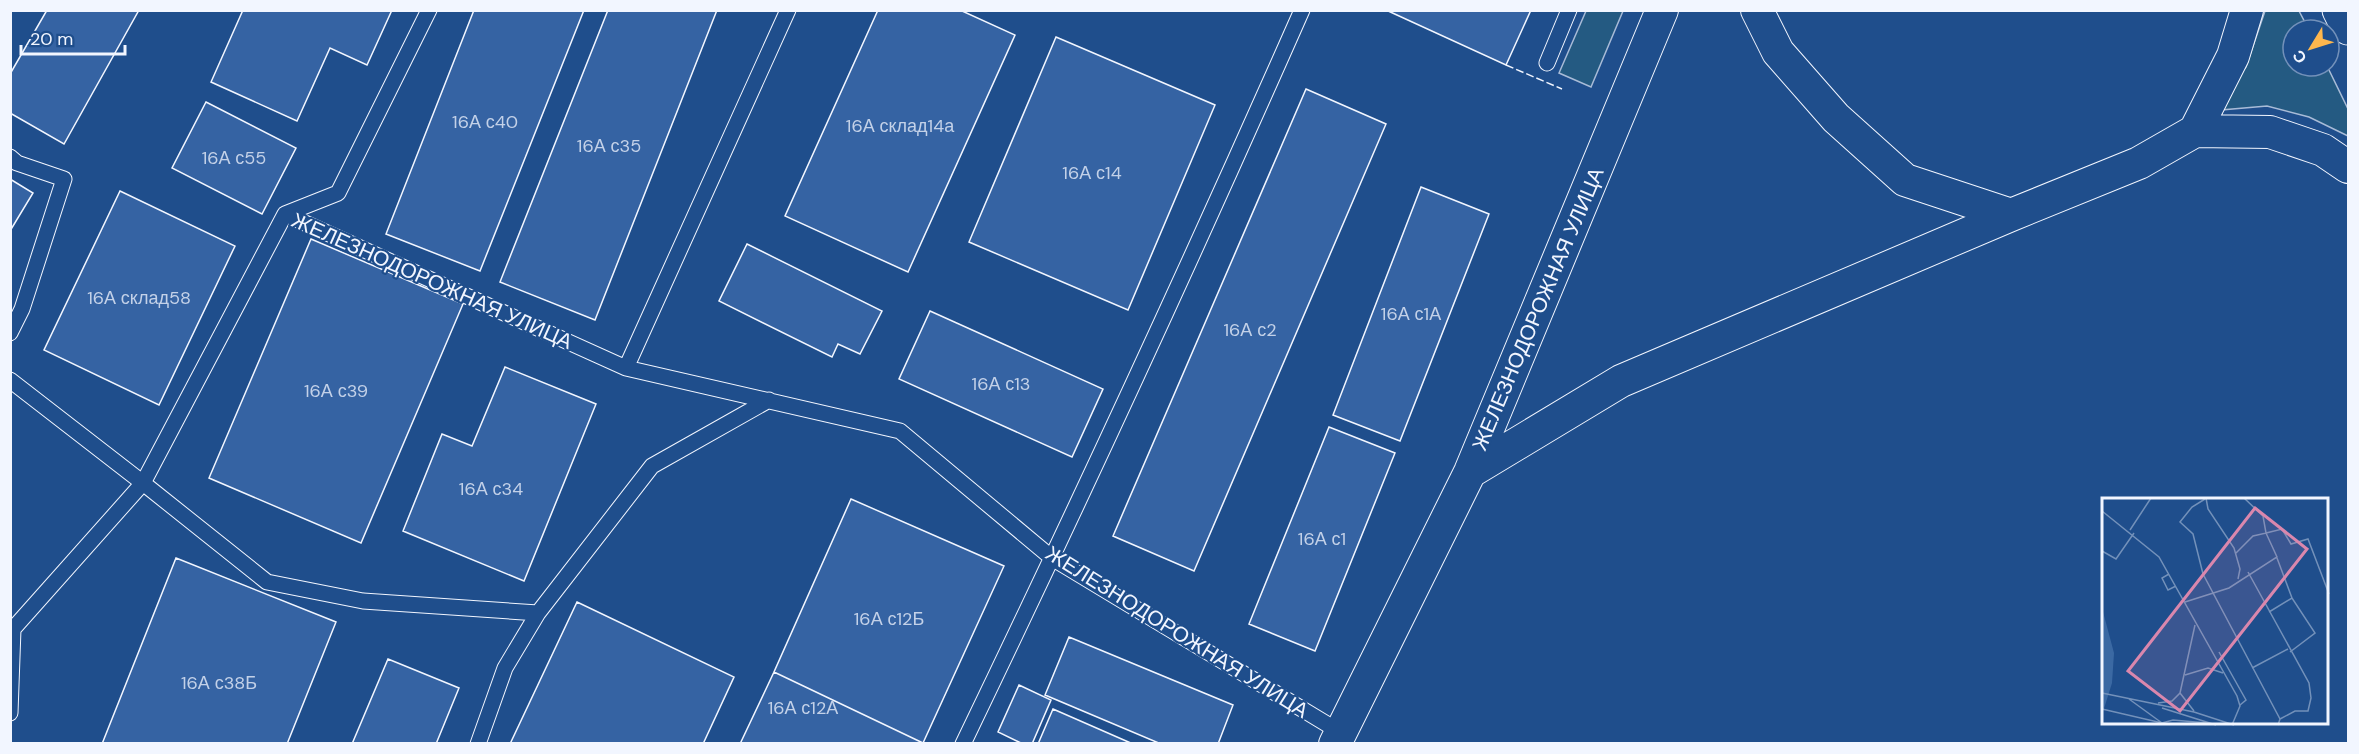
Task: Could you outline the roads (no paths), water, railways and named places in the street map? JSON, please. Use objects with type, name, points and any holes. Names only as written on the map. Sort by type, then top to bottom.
[{"type":"main road","points":[[2339,10],[2349,28]]},
{"type":"street","name":"ЖЕЛЕЗНОДОРОЖНАЯ УЛИЦА","points":[[1338,738],[1470,472],[1662,10]]},
{"type":"street","points":[[1757,10],[1778,52],[1836,118],[1905,180],[2011,215]]},
{"type":"street","points":[[2195,131],[2232,56],[2247,10]]},
{"type":"street","points":[[1470,472],[1621,381],[2139,163],[2195,131],[2270,132],[2323,150],[2349,167]]},
{"type":"lane","points":[[285,214],[338,193],[429,10]]},
{"type":"lane","points":[[626,368],[788,10]]},
{"type":"lane","points":[[963,744],[1214,210],[1302,10]]},
{"type":"lane","points":[[1547,63],[1569,10]]},
{"type":"lane","points":[[10,157],[16,163],[64,178],[22,309],[10,333]]},
{"type":"lane","name":"ЖЕЛЕЗНОДОРОЖНАЯ УЛИЦА","points":[[10,713],[13,629],[143,483],[285,214],[626,368],[900,431],[1052,558],[1338,738]]},
{"type":"lane","points":[[10,380],[267,582],[363,601],[538,613]]},
{"type":"lane","points":[[478,744],[505,668],[538,613],[652,466],[770,400]]}]
